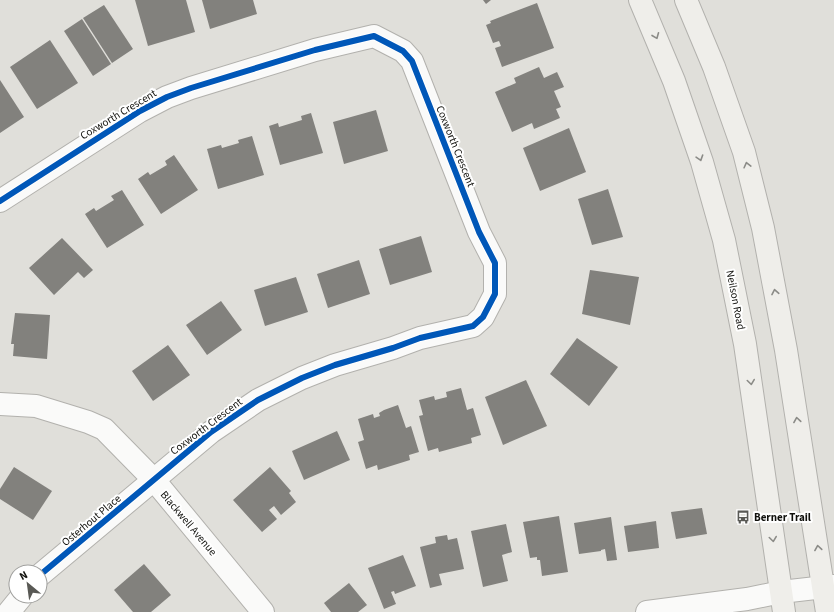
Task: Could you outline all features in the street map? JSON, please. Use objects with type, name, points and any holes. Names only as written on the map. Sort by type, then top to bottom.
[{"type":"main road","name":"Neilson Road","points":[[640,0],[674,81],[702,162],[724,240],[745,344],[782,602]]},
{"type":"main road","points":[[686,0],[714,67],[744,152],[763,228],[829,586],[827,612]]},
{"type":"street","name":"Coxworth Crescent","points":[[0,201],[140,111],[191,88],[316,50],[374,36],[403,51],[412,61],[478,232],[495,263],[495,294],[483,317],[473,326],[420,338],[393,348],[335,365],[280,388],[233,415],[154,480]]},
{"type":"street","name":"Blackwell Avenue","points":[[0,404],[36,406],[88,422],[104,429],[154,480],[263,612]]},
{"type":"street","name":"Osterhout Place","points":[[48,568],[154,480]]},
{"type":"street","points":[[647,612],[747,599],[782,602],[829,586]]},
{"type":"street","points":[[9,612],[16,604]]},
{"type":"building","points":[[135,0],[186,0],[195,32],[148,46]]},
{"type":"building","points":[[202,0],[253,0],[257,14],[210,29]]},
{"type":"building","points":[[483,0],[491,0],[486,4]]},
{"type":"building","points":[[537,3],[554,48],[502,67],[495,48],[501,46],[499,41],[493,43],[486,25],[491,23],[490,21]]},
{"type":"building","points":[[104,5],[133,49],[112,63],[83,18]]},
{"type":"building","points":[[82,19],[111,64],[93,76],[64,31]]},
{"type":"building","points":[[50,40],[78,83],[37,109],[10,67]]},
{"type":"building","points":[[539,67],[544,78],[557,72],[564,87],[554,91],[561,107],[556,109],[560,118],[534,129],[532,123],[512,132],[495,92],[516,83],[514,78]]},
{"type":"building","points":[[0,80],[24,117],[0,133]]},
{"type":"building","points":[[376,110],[388,151],[344,164],[333,122]]},
{"type":"building","points":[[311,113],[323,153],[280,165],[269,126],[278,123],[279,127],[302,120],[301,116]]},
{"type":"building","points":[[569,128],[586,172],[540,191],[523,148]]},
{"type":"building","points":[[252,136],[264,175],[218,189],[207,149],[221,145],[222,148],[239,143],[238,140]]},
{"type":"building","points":[[174,155],[198,190],[161,214],[138,179],[148,172],[150,175],[167,165],[165,161]]},
{"type":"building","points":[[608,189],[623,237],[592,245],[578,199]]},
{"type":"building","points":[[122,190],[144,225],[107,248],[85,214],[94,208],[96,211],[114,200],[111,196]]},
{"type":"building","points":[[421,236],[432,272],[390,285],[379,249]]},
{"type":"building","points":[[62,238],[93,270],[84,278],[78,272],[54,295],[29,268]]},
{"type":"building","points":[[359,260],[370,294],[328,308],[317,274]]},
{"type":"building","points":[[590,270],[639,277],[630,325],[582,314]]},
{"type":"building","points":[[296,277],[308,312],[265,326],[254,290]]},
{"type":"building","points":[[221,301],[242,330],[207,355],[186,325]]},
{"type":"building","points":[[15,313],[50,315],[47,359],[13,356],[14,344],[11,344]]},
{"type":"building","points":[[577,338],[618,367],[589,406],[550,374]]},
{"type":"building","points":[[168,345],[190,375],[153,401],[132,371]]},
{"type":"building","points":[[526,380],[547,426],[503,445],[485,397]]},
{"type":"building","points":[[461,388],[467,410],[473,408],[481,435],[471,438],[472,443],[439,452],[438,448],[428,451],[419,416],[423,415],[419,400],[434,396],[435,400],[447,397],[446,392]]},
{"type":"building","points":[[398,405],[406,428],[411,426],[419,452],[409,455],[410,460],[378,470],[377,465],[366,469],[358,442],[364,440],[358,419],[373,414],[374,418],[380,416],[379,413]]},
{"type":"building","points":[[337,431],[350,460],[304,480],[292,451]]},
{"type":"building","points":[[14,467],[52,491],[33,520],[0,499],[0,489]]},
{"type":"building","points":[[270,467],[291,491],[289,493],[296,502],[281,515],[274,506],[269,510],[277,519],[262,532],[233,500]]},
{"type":"building","points":[[702,508],[707,534],[676,539],[671,512]]},
{"type":"building","points":[[559,516],[568,572],[542,576],[540,560],[537,560],[537,557],[530,558],[523,522]]},
{"type":"building","points":[[611,517],[617,560],[607,561],[605,549],[601,551],[579,554],[574,523]]},
{"type":"building","points":[[656,521],[659,548],[628,552],[624,526]]},
{"type":"building","points":[[506,524],[512,552],[502,555],[508,581],[483,587],[471,531]]},
{"type":"building","points":[[447,535],[448,540],[457,538],[464,569],[439,574],[442,585],[430,588],[420,547],[436,543],[435,537]]},
{"type":"building","points":[[403,555],[416,586],[395,594],[394,591],[391,592],[396,604],[384,609],[368,568]]},
{"type":"building","points":[[144,564],[171,595],[151,612],[133,612],[114,590]]},
{"type":"building","points":[[349,583],[367,605],[358,612],[331,612],[324,603]]},
{"type":"cycle path","points":[[0,201],[140,111],[167,97],[191,88],[315,50],[374,36],[403,51],[412,61],[479,232],[495,263],[495,294],[483,317],[473,326],[420,338],[393,348],[335,365],[302,378],[258,400],[211,432],[48,568]]},
{"type":"place","name":"Berner Trail","points":[[743,517]]}]
